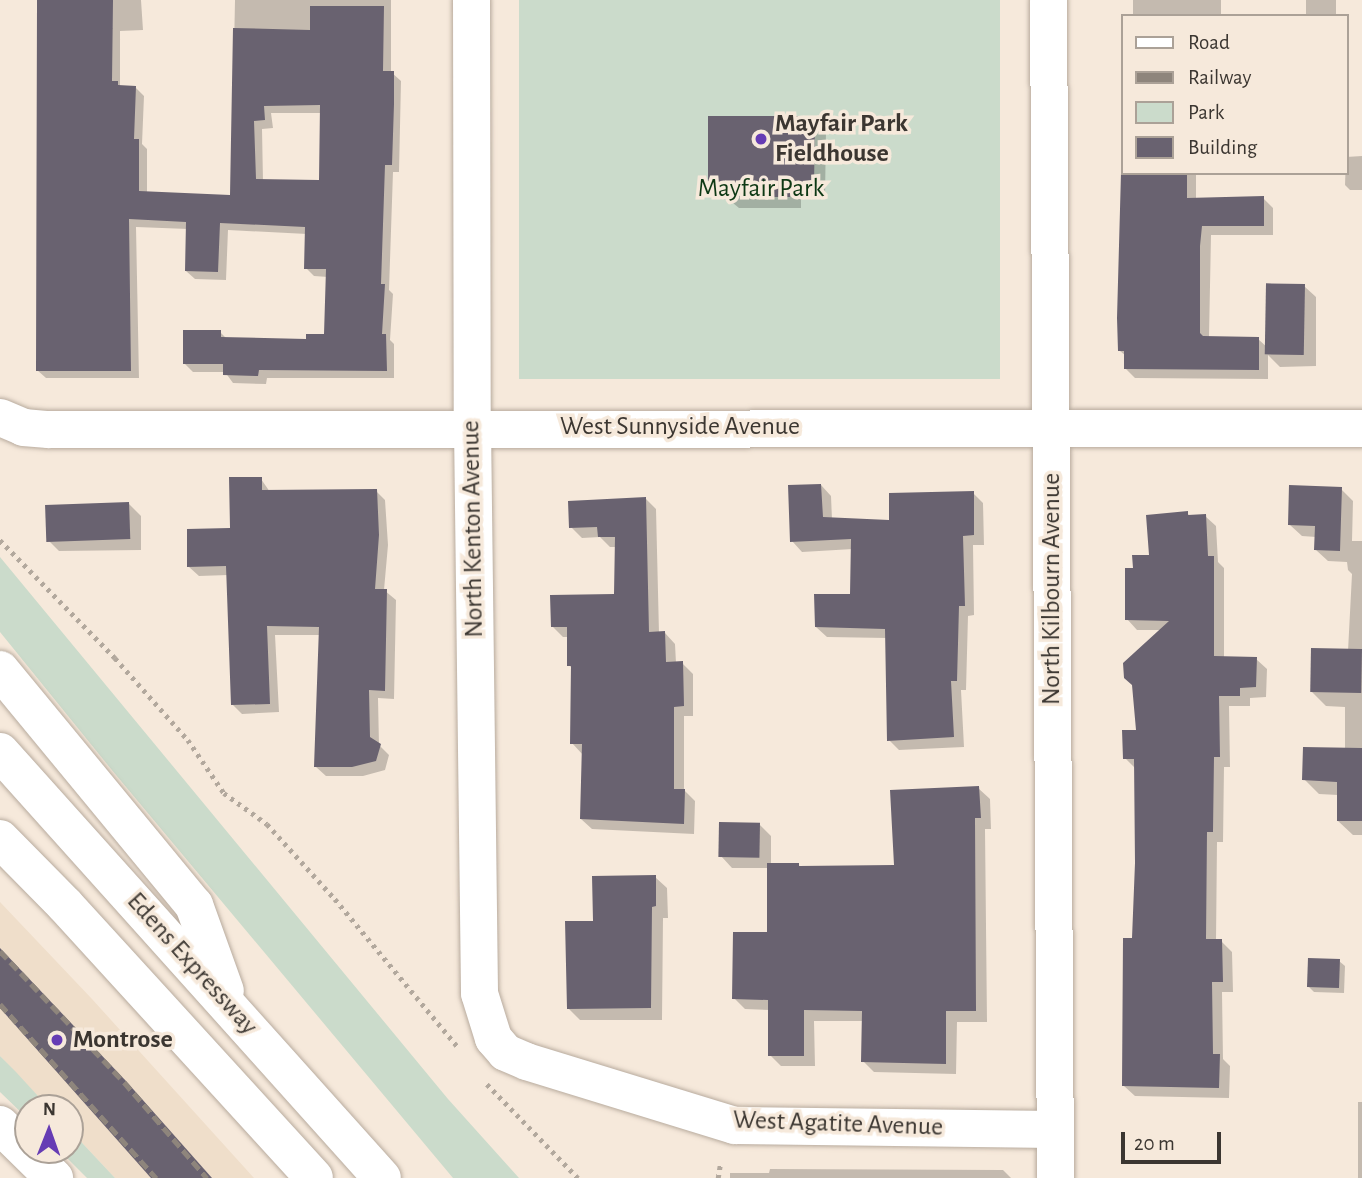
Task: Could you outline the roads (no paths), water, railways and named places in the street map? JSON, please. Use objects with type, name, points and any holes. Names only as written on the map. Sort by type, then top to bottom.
[{"type":"highway","points":[[0,670],[194,905],[232,1009]]},
{"type":"highway","name":"Edens Expressway","points":[[0,752],[382,1178]]},
{"type":"highway","points":[[0,839],[65,905],[314,1178]]},
{"type":"highway","points":[[0,1125],[54,1178]]},
{"type":"street","name":"North Kenton Avenue","points":[[471,0],[472,426],[479,993],[493,1038],[492,1063]]},
{"type":"street","name":"North Kilbourn Avenue","points":[[1048,0],[1055,1178]]},
{"type":"street","name":"West Sunnyside Avenue","points":[[0,417],[23,427],[48,429],[472,426],[1362,428]]},
{"type":"street","name":"West Agatite Avenue","points":[[492,1063],[526,1061],[734,1125],[1055,1129]]},
{"type":"railway","points":[[0,951],[124,1082],[207,1178]]},
{"type":"railway","points":[[0,1004],[156,1178]]},
{"type":"place","name":"Mayfair Park Fieldhouse","points":[[761,139]]},
{"type":"place","name":"Montrose","points":[[57,1040]]},
{"type":"park label","name":"Mayfair Park","points":[[761,189]]}]
